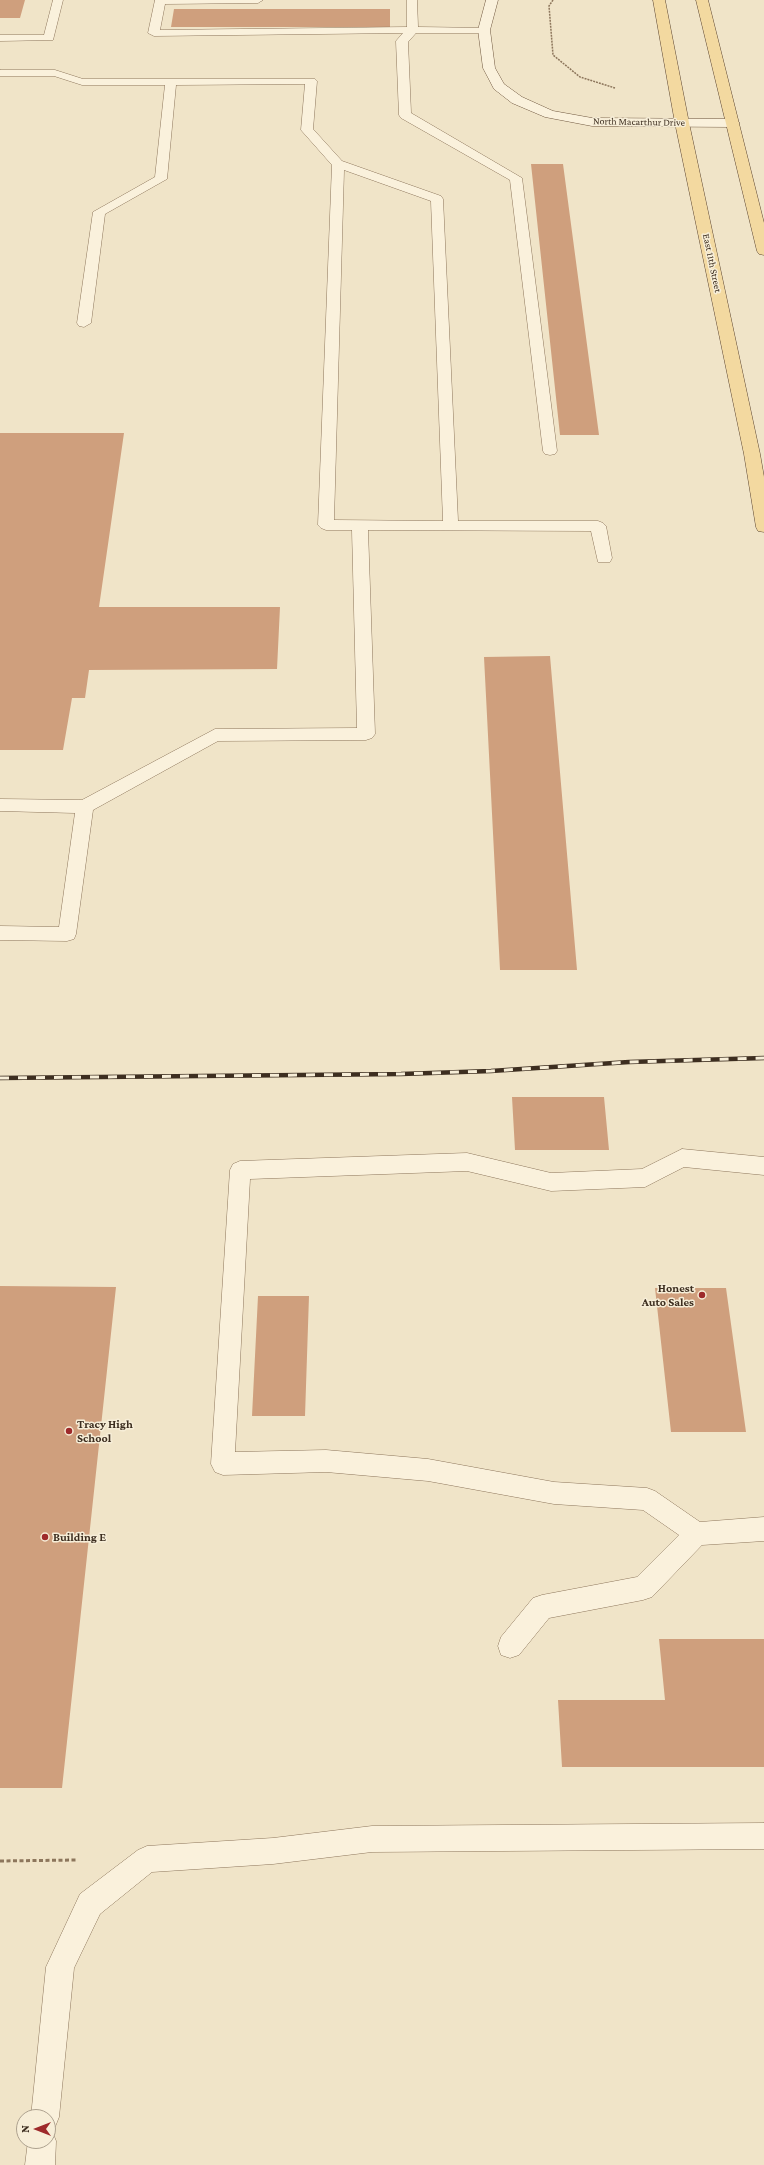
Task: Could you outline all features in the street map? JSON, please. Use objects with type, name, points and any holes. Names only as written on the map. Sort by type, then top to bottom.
[{"type":"main road","name":"North Macarthur Drive","points":[[492,0],[484,30],[489,68],[499,86],[517,100],[550,114],[592,122],[733,123]]},
{"type":"main road","name":"East 11th Street","points":[[659,0],[682,123],[752,454],[764,527]]},
{"type":"main road","points":[[702,0],[764,251]]},
{"type":"lane","points":[[0,38],[49,38],[58,0]]},
{"type":"lane","points":[[258,0],[160,0],[154,33],[484,30]]},
{"type":"lane","points":[[412,0],[413,30],[402,41],[405,115],[516,178],[550,451]]},
{"type":"lane","points":[[0,73],[56,73],[82,82],[311,81],[307,130],[338,164],[437,199],[451,525]]},
{"type":"lane","points":[[84,323],[99,212],[161,179],[171,82]]},
{"type":"lane","points":[[338,164],[326,525],[598,526],[604,558]]},
{"type":"lane","points":[[0,805],[85,806],[215,735],[366,734],[360,525]]},
{"type":"lane","points":[[0,934],[66,934],[85,806]]},
{"type":"lane","points":[[764,1166],[682,1158],[646,1178],[551,1182],[467,1162],[240,1170],[223,1464],[326,1461],[428,1470],[554,1493],[647,1499],[697,1534],[764,1529]]},
{"type":"lane","points":[[510,1646],[542,1607],[643,1588],[697,1534]]},
{"type":"lane","points":[[46,2109],[60,1967],[90,1904],[147,1859],[273,1851],[372,1839],[764,1836]]},
{"type":"lane","points":[[40,2165],[41,2149]]},
{"type":"path","points":[[553,0],[549,6],[553,55],[580,77],[616,89],[624,123]]},
{"type":"path","points":[[0,1861],[147,1859]]},
{"type":"building","points":[[0,0],[25,0],[20,18],[0,18]]},
{"type":"building","points":[[174,9],[390,9],[390,27],[171,27]]},
{"type":"building","points":[[531,164],[563,164],[599,435],[560,435]]},
{"type":"building","points":[[0,433],[124,433],[99,607],[280,607],[277,669],[89,670],[85,698],[72,698],[63,750],[0,750]]},
{"type":"building","points":[[550,656],[577,970],[500,970],[484,657]]},
{"type":"building","points":[[512,1097],[604,1097],[609,1150],[515,1150]]},
{"type":"building","name":"Building E","points":[[0,1286],[116,1287],[62,1788],[0,1788]]},
{"type":"building","points":[[655,1288],[726,1288],[746,1432],[671,1432]]},
{"type":"building","points":[[258,1296],[309,1296],[305,1416],[252,1416]]},
{"type":"building","points":[[659,1639],[764,1639],[764,1767],[562,1767],[558,1700],[665,1700]]},
{"type":"railway","points":[[0,1078],[401,1074],[491,1071],[629,1062],[764,1058]]},
{"type":"place","name":"Honest Auto Sales","points":[[702,1295]]},
{"type":"place","name":"Tracy High School","points":[[69,1431]]},
{"type":"place","name":"Building E","points":[[45,1537]]}]
